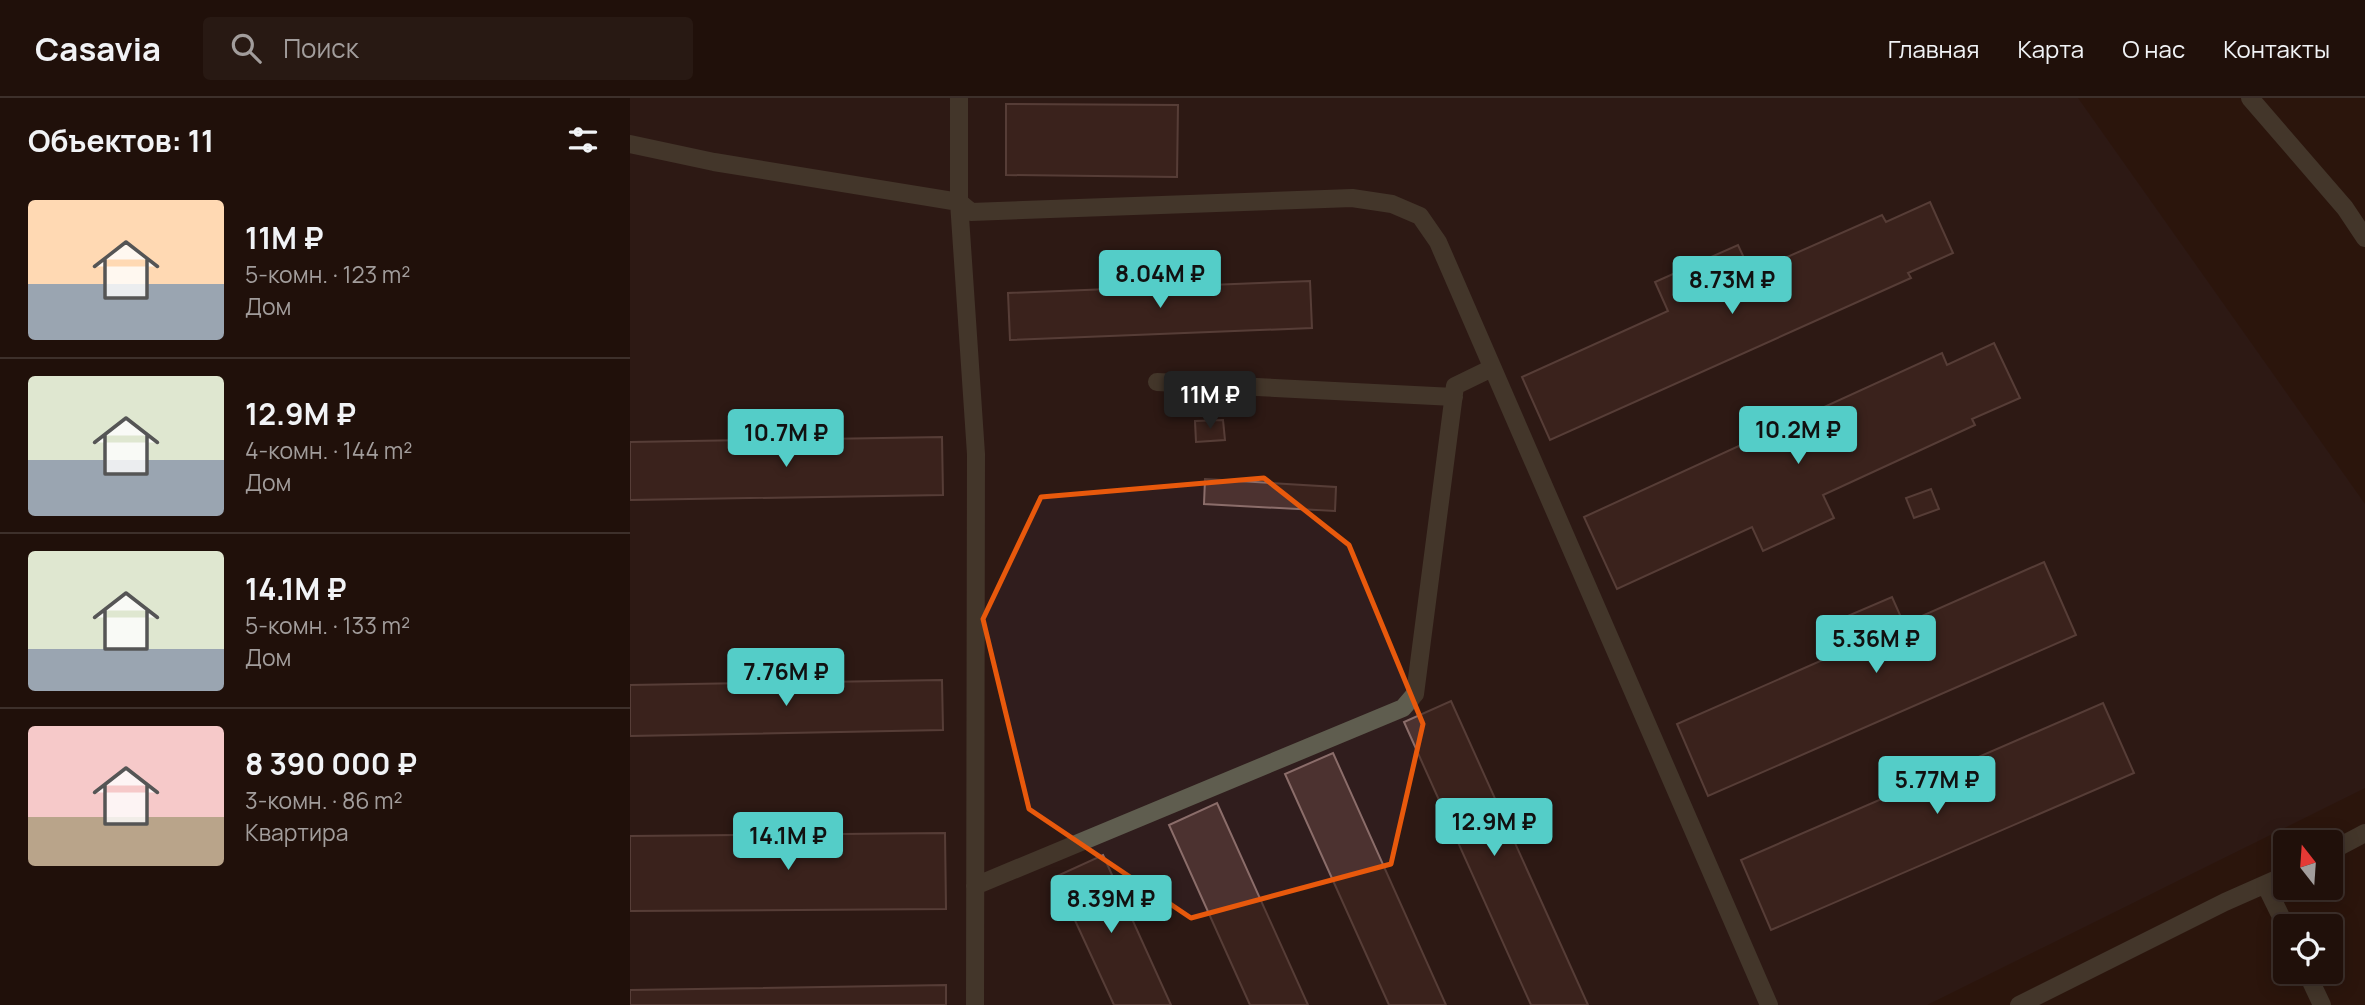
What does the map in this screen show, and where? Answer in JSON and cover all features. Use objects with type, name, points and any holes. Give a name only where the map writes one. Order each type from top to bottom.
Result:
[{"type":"lane","points":[[959,98],[960,202],[976,454],[975,1005]]},
{"type":"lane","points":[[2250,98],[2345,208],[2365,237]]},
{"type":"lane","points":[[630,144],[714,162],[960,202],[971,212],[1352,198],[1392,204],[1420,216],[1438,242],[1769,1005]]},
{"type":"lane","points":[[975,886],[1403,708],[1415,694],[1455,386],[1492,368]]},
{"type":"lane","points":[[1157,382],[1454,397]]},
{"type":"lane","points":[[2343,845],[2365,833]]},
{"type":"lane","points":[[2019,1005],[2225,902],[2273,882]]},
{"type":"lane","points":[[2266,886],[2280,914]]},
{"type":"lane","points":[[2312,984],[2322,1005]]},
{"type":"highlighted area","points":[[1264,478],[1349,545],[1423,724],[1391,864],[1191,918],[1029,809],[983,619],[1041,497]]},
{"type":"shaded area","points":[[630,98],[2078,98],[2365,504],[2365,788],[2280,830],[2273,830],[2273,834],[1927,1005],[630,1005]]},
{"type":"building","points":[[1006,104],[1178,105],[1177,177],[1006,175]]},
{"type":"building","points":[[1930,202],[1953,253],[1908,273],[1911,278],[1550,440],[1522,377],[1668,311],[1655,282],[1738,245],[1751,273],[1882,215],[1886,222]]},
{"type":"building","points":[[1310,281],[1312,328],[1010,340],[1008,293]]},
{"type":"building","points":[[1994,343],[2020,398],[1972,419],[1975,425],[1823,495],[1834,518],[1763,551],[1752,527],[1617,589],[1584,517],[1942,353],[1947,365]]},
{"type":"building","points":[[1223,420],[1225,440],[1196,442],[1195,421]]},
{"type":"building","points":[[942,437],[943,495],[630,500],[630,442]]},
{"type":"building","points":[[1205,479],[1336,487],[1335,511],[1204,504]]},
{"type":"building","points":[[1931,489],[1939,509],[1914,518],[1906,498]]},
{"type":"building","points":[[2044,562],[2076,635],[1708,796],[1677,724],[1834,655],[1822,627],[1892,597],[1904,624]]},
{"type":"building","points":[[942,680],[943,730],[630,736],[630,685]]},
{"type":"building","points":[[1451,701],[1588,1005],[1531,1005],[1404,722]]},
{"type":"building","points":[[2103,703],[2134,773],[1771,930],[1741,860]]},
{"type":"building","points":[[1333,753],[1446,1005],[1389,1005],[1285,774]]},
{"type":"building","points":[[1217,803],[1308,1005],[1250,1005],[1169,825]]},
{"type":"building","points":[[945,833],[946,909],[630,911],[630,836]]},
{"type":"building","points":[[1103,855],[1171,1005],[1114,1005],[1055,877]]},
{"type":"building","points":[[946,985],[946,1005],[630,1005],[630,990]]}]
